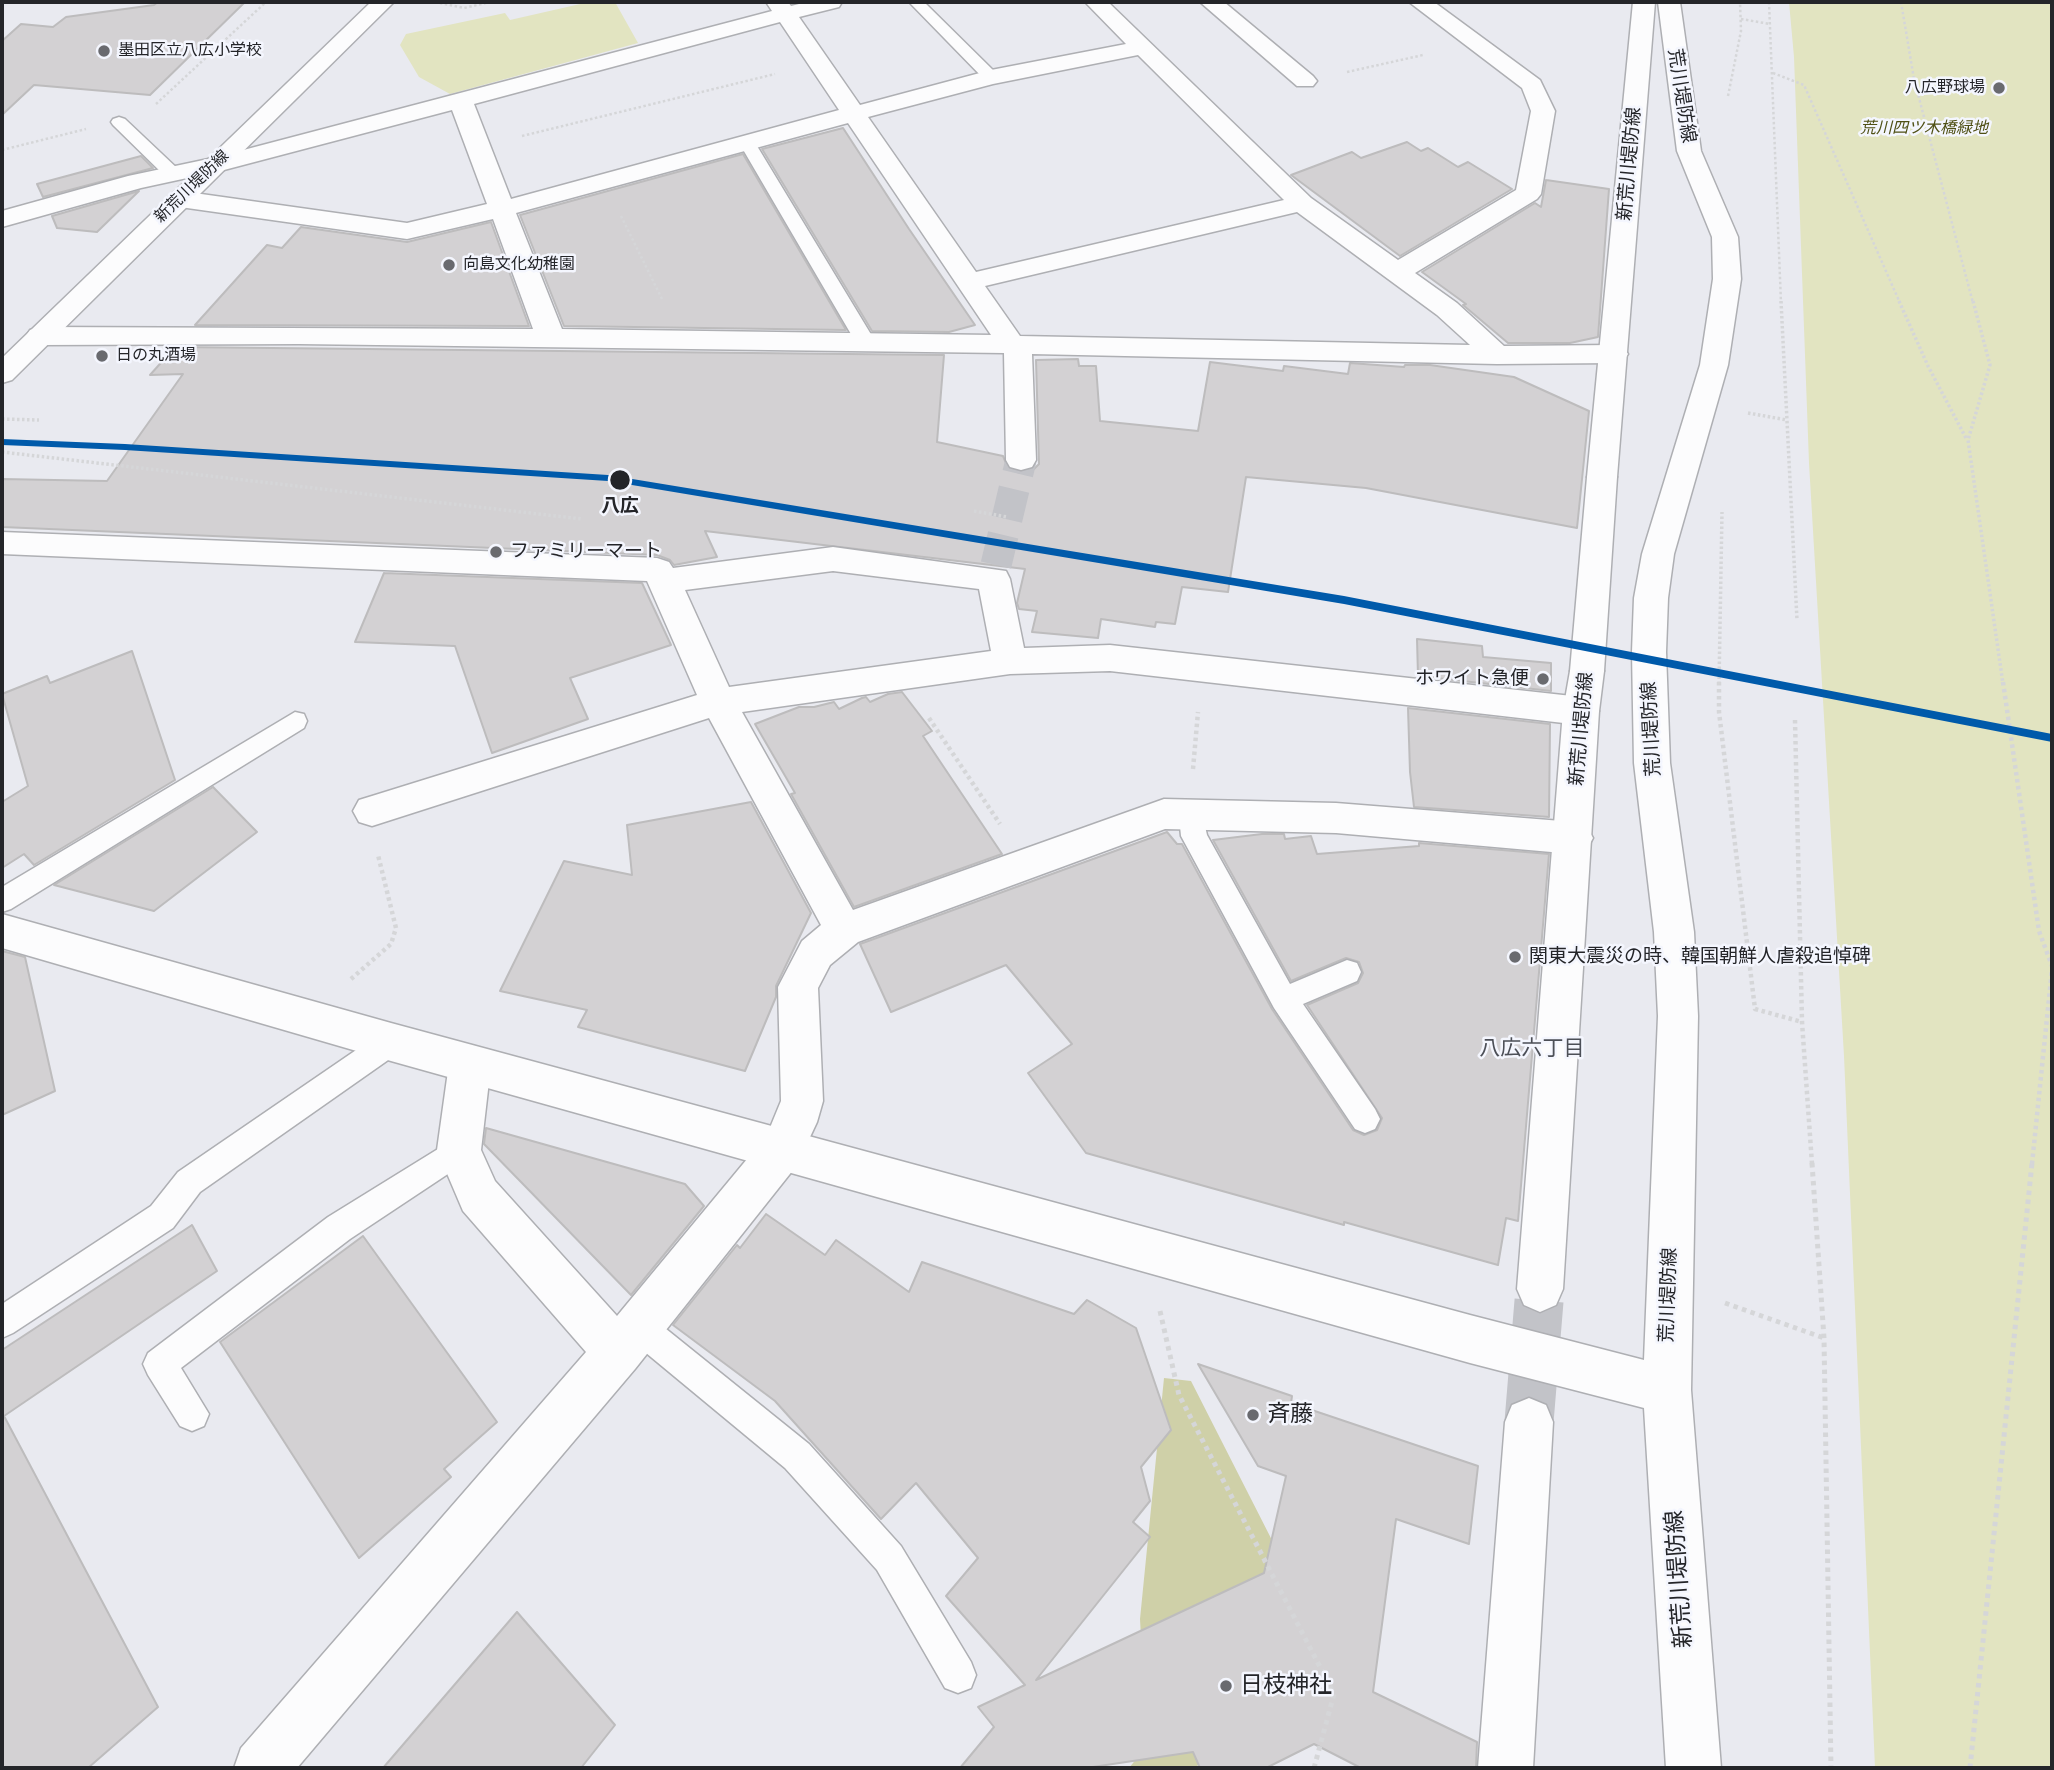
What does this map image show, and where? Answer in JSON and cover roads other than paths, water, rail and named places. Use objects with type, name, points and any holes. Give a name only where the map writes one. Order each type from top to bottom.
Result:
[{"type":"street","name":"新荒川堤防線","points":[[2,374],[383,2]]},
{"type":"street","points":[[2,219],[460,99],[781,8],[831,2]]},
{"type":"street","points":[[1096,2],[1302,203],[1447,309],[1497,355]]},
{"type":"street","points":[[1211,2],[1305,81]]},
{"type":"street","points":[[1398,272],[1528,194],[1542,111],[1532,85],[1420,2]]},
{"type":"street","name":"新荒川堤防線","points":[[1540,1289],[1581,711],[1587,671],[1644,2]]},
{"type":"street","name":"荒川堤防線","points":[[1667,1390],[1678,1016],[1674,932],[1652,762],[1649,706],[1651,598],[1658,554],[1672,503],[1692,447],[1714,365],[1727,279],[1725,237],[1689,151],[1669,2]]},
{"type":"street","points":[[781,8],[1015,346],[1021,460]]},
{"type":"street","points":[[180,199],[407,231],[501,209],[990,77],[1141,48]]},
{"type":"street","points":[[460,99],[551,338]]},
{"type":"street","points":[[970,281],[1302,203]]},
{"type":"street","points":[[40,335],[865,341],[1497,355],[1614,354]]},
{"type":"street","points":[[2,543],[657,570],[718,702],[844,930]]},
{"type":"street","points":[[664,581],[833,559],[995,572],[1010,661]]},
{"type":"street","points":[[372,811],[718,702],[1010,661],[1110,658],[1581,711]]},
{"type":"street","points":[[261,1768],[269,1762],[629,1340],[782,1150],[796,1122],[802,1101],[799,987],[816,953],[844,930],[1164,814],[1336,818],[1574,838]]},
{"type":"street","points":[[2,931],[470,1064],[1667,1390]]},
{"type":"street","points":[[470,1064],[459,1150],[479,1196],[629,1340]]},
{"type":"street","name":"新荒川堤防線","points":[[1667,1390],[1694,1768]]},
{"type":"street","points":[[1505,1768],[1528,1422]]},
{"type":"lane","points":[[916,2],[990,77]]},
{"type":"lane","points":[[119,122],[173,174]]},
{"type":"lane","points":[[746,141],[865,341]]},
{"type":"lane","points":[[2,901],[295,721]]},
{"type":"lane","points":[[1190,816],[1194,836],[1284,999],[1365,1119]]},
{"type":"lane","points":[[1284,999],[1347,972]]},
{"type":"lane","points":[[2,1322],[162,1217],[189,1182],[391,1042]]},
{"type":"lane","points":[[192,1414],[159,1364],[339,1228],[459,1150]]},
{"type":"lane","points":[[629,1340],[797,1456],[889,1558],[958,1675]]},
{"type":"tunnel","points":[[996,565],[1021,460]]},
{"type":"tunnel","points":[[1529,1422],[1540,1289]]},
{"type":"place","name":"墨田区立八広小学校","points":[[104,51]]},
{"type":"place","name":"八広野球場","points":[[1999,88]]},
{"type":"place","name":"向島文化幼稚園","points":[[449,265]]},
{"type":"place","name":"日の丸酒場","points":[[102,356]]},
{"type":"place","name":"八広","points":[[620,480]]},
{"type":"place","name":"ファミリーマート","points":[[496,552]]},
{"type":"place","name":"ホワイト急便","points":[[1543,679]]},
{"type":"place","name":"関東大震災の時、韓国朝鮮人虐殺追悼碑","points":[[1515,957]]},
{"type":"place","name":"斉藤","points":[[1253,1415]]},
{"type":"place","name":"日枝神社","points":[[1226,1686]]},
{"type":"district","name":"八広六丁目","points":[[1532,1049]]},
{"type":"park label","name":"荒川四ツ木橋緑地","points":[[1924,129]]}]
